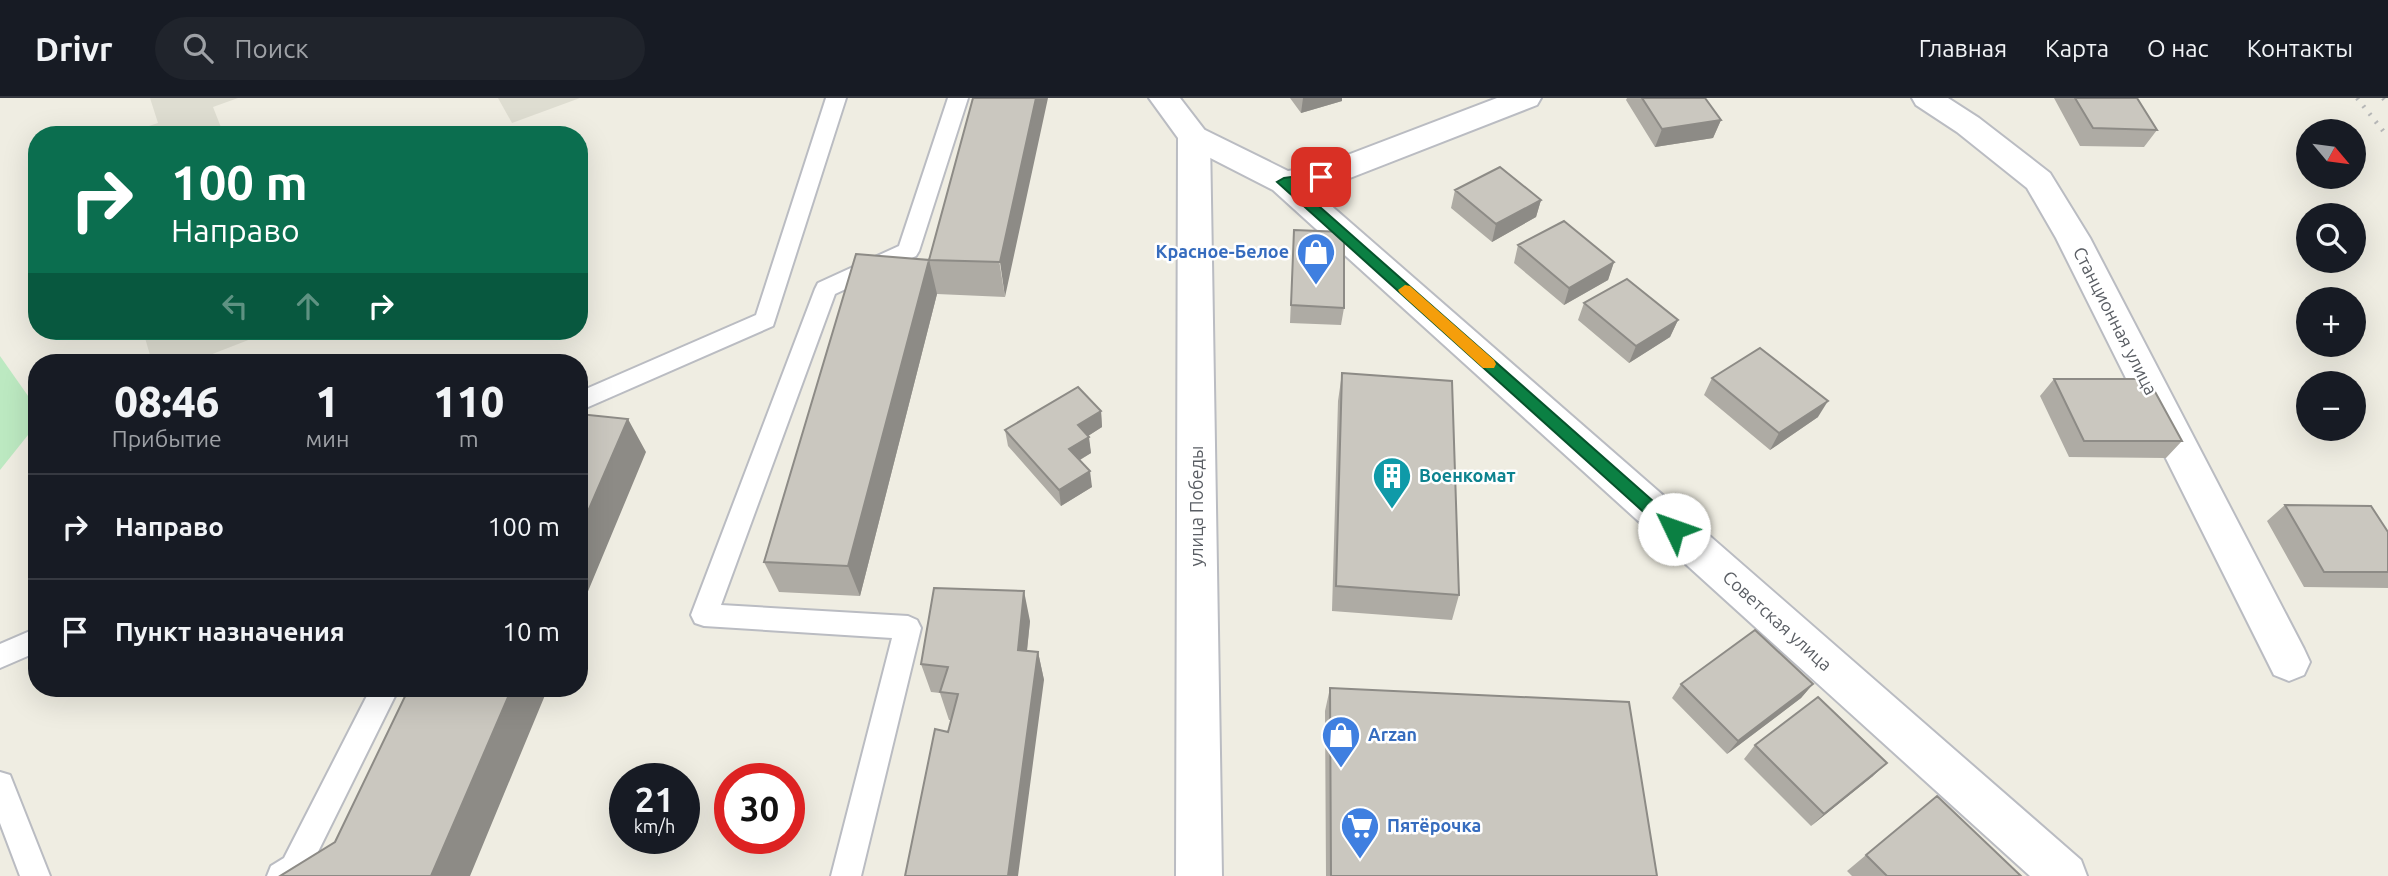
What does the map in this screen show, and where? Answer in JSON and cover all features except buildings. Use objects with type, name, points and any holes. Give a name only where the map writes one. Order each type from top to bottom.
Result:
[{"type":"street","points":[[1164,98],[1194,137]]},
{"type":"street","points":[[1284,182],[1321,177],[1526,98]]},
{"type":"street","name":"Станционная улица","points":[[1927,98],[1968,125],[2039,181],[2079,249],[2289,662]]},
{"type":"street","name":"Советская улица","points":[[1194,137],[1284,182],[2063,876]]},
{"type":"street","name":"улица Победы","points":[[1194,137],[1199,876]]},
{"type":"lane","points":[[588,398],[765,320],[836,98]]},
{"type":"lane","points":[[846,876],[908,628],[704,615],[826,289],[908,251],[958,98]]},
{"type":"lane","points":[[0,656],[28,644]]},
{"type":"lane","points":[[282,876],[294,868],[380,697]]},
{"type":"lane","points":[[0,785],[35,876]]},
{"type":"shaded area","points":[[150,98],[238,98],[213,107],[220,126],[149,126],[158,123]]},
{"type":"shaded area","points":[[498,98],[580,98],[512,123]]},
{"type":"shaded area","points":[[146,340],[248,340],[212,354],[150,354]]},
{"type":"green space","points":[[0,356],[28,396],[28,435],[0,470]]},
{"type":"railway","points":[[2357,98],[2388,137]]},
{"type":"railway","points":[[2383,98],[2388,104]]},
{"type":"slow traffic","points":[[1405,290],[1488,364]]},
{"type":"place","name":"Красное-Белое","points":[[1316,286]]},
{"type":"place","name":"Военкомат","points":[[1392,510]]},
{"type":"place","name":"Arzan","points":[[1341,769]]},
{"type":"place","name":"Пятёрочка","points":[[1360,860]]},
{"type":"route","points":[[1321,177],[1284,182],[1674,529]]}]
